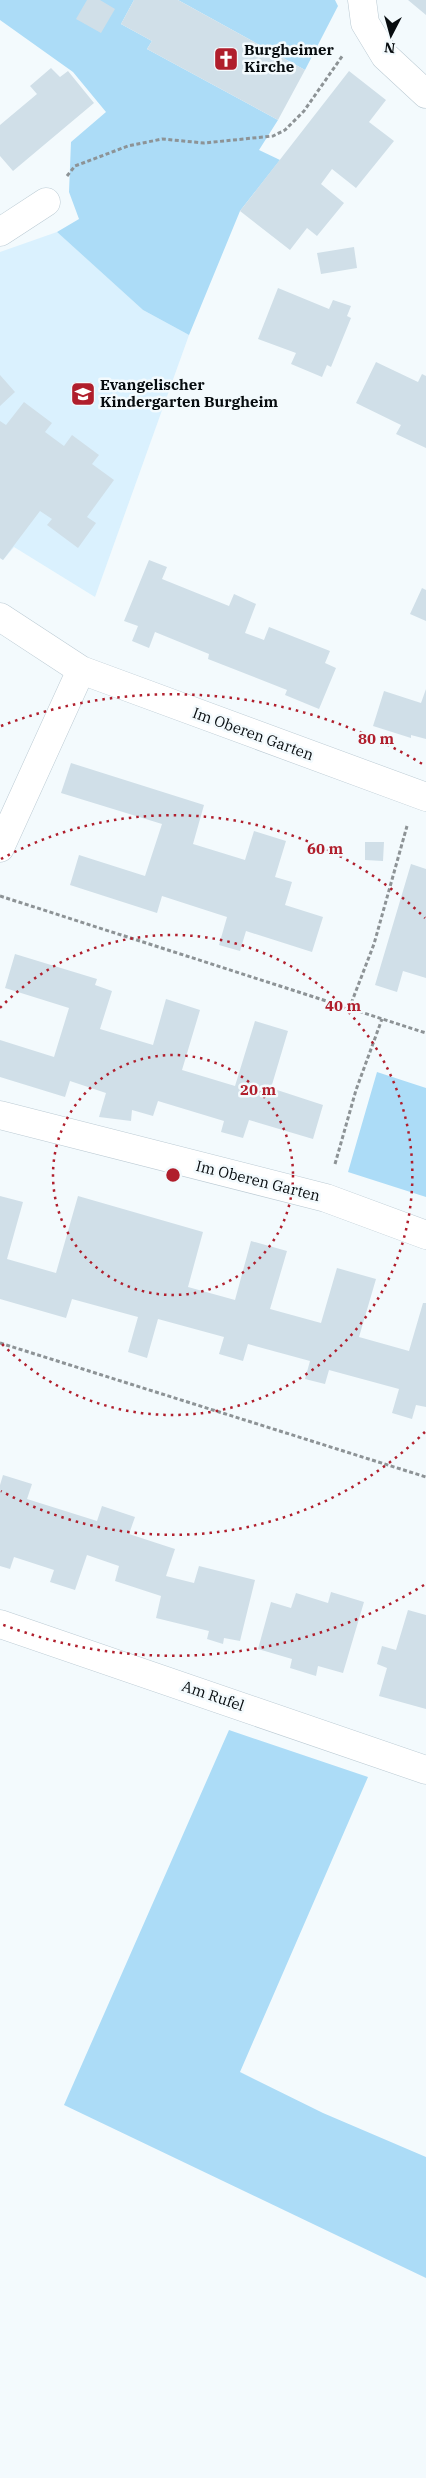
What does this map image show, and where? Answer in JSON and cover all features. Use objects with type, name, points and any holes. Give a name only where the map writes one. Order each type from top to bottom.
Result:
[{"type":"street","points":[[363,12],[385,56],[426,94]]},
{"type":"street","points":[[0,232],[46,202]]},
{"type":"street","name":"Im Oberen Garten","points":[[0,617],[81,670],[426,797]]},
{"type":"street","points":[[0,848],[81,670]]},
{"type":"street","name":"Im Oberen Garten","points":[[0,1115],[326,1198],[426,1235]]},
{"type":"street","name":"Am Rufel","points":[[0,1624],[426,1770]]},
{"type":"path","points":[[46,202],[75,166],[128,146],[162,138],[204,143],[273,136],[285,130],[304,111],[363,12]]},
{"type":"path","points":[[350,1009],[374,944],[398,866]]},
{"type":"path","points":[[0,896],[426,1033]]},
{"type":"path","points":[[326,1198],[356,1090],[382,1019]]},
{"type":"path","points":[[0,1343],[426,1477]]},
{"type":"shaded area","points":[[0,0],[134,0],[121,24],[152,41],[147,49],[278,120],[259,150],[280,160],[240,211],[189,335],[143,310],[57,232],[79,219],[69,192],[71,142],[106,112],[73,72],[0,20]]},
{"type":"shaded area","points":[[178,0],[335,0],[338,6],[305,70]]},
{"type":"shaded area","name":"Evangelischer Kindergarten Burgheim","points":[[57,232],[143,310],[189,335],[95,597],[14,547],[3,560],[0,558],[0,252]]},
{"type":"shaded area","points":[[377,1072],[426,1088],[426,1197],[348,1172]]},
{"type":"shaded area","points":[[229,1730],[368,1777],[240,2072],[323,2113],[426,2157],[426,2278],[64,2105]]},
{"type":"building","points":[[87,0],[100,0],[115,9],[101,33],[76,19]]},
{"type":"building","name":"Burgheimer Kirche","points":[[134,0],[178,0],[305,70],[278,120],[147,49],[152,41],[121,24]]},
{"type":"building","points":[[408,0],[426,0],[426,15]]},
{"type":"building","points":[[51,68],[60,77],[68,71],[94,103],[13,171],[0,156],[0,125],[37,94],[30,86]]},
{"type":"building","points":[[349,71],[386,100],[369,122],[394,141],[356,188],[332,169],[321,184],[344,203],[317,236],[307,228],[290,250],[240,211]]},
{"type":"building","points":[[354,247],[357,268],[321,274],[317,253]]},
{"type":"building","points":[[278,288],[329,309],[333,300],[351,306],[347,316],[351,318],[331,367],[327,365],[322,377],[291,364],[296,353],[258,339]]},
{"type":"building","points":[[376,362],[418,382],[422,374],[426,376],[426,448],[396,434],[401,425],[356,403]]},
{"type":"building","points":[[0,375],[15,392],[0,406]]},
{"type":"building","points":[[24,402],[52,423],[45,432],[64,446],[72,435],[99,455],[92,464],[114,480],[87,517],[96,523],[78,548],[47,525],[52,519],[40,511],[3,560],[0,558],[0,421],[6,425]]},
{"type":"building","points":[[149,560],[167,567],[162,579],[229,606],[234,594],[256,604],[245,633],[264,640],[269,627],[330,651],[325,663],[336,668],[319,709],[285,695],[287,690],[208,659],[209,654],[155,632],[149,648],[132,641],[138,626],[124,621]]},
{"type":"building","points":[[422,588],[426,590],[426,621],[410,614]]},
{"type":"building","points":[[426,689],[426,739],[411,735],[411,738],[373,726],[384,691],[421,703]]},
{"type":"building","points":[[71,763],[204,805],[193,844],[245,860],[254,831],[286,841],[275,877],[292,882],[285,905],[323,917],[312,952],[246,931],[240,951],[219,945],[227,917],[162,896],[157,913],[70,885],[79,855],[145,876],[162,824],[61,793]]},
{"type":"building","points":[[365,842],[384,842],[383,861],[365,860]]},
{"type":"building","points":[[411,864],[426,869],[426,978],[403,971],[397,992],[375,985]]},
{"type":"building","points":[[15,954],[97,979],[95,985],[112,991],[100,1029],[153,1045],[166,999],[200,1010],[182,1070],[235,1086],[255,1021],[288,1031],[271,1088],[323,1105],[313,1139],[249,1120],[243,1138],[221,1132],[224,1121],[158,1101],[153,1116],[132,1110],[131,1121],[99,1117],[106,1093],[70,1081],[65,1097],[0,1077],[0,1040],[54,1057],[69,1008],[5,988]]},
{"type":"building","points":[[0,1196],[23,1202],[7,1259],[56,1273],[78,1196],[203,1232],[188,1287],[235,1300],[251,1241],[287,1251],[270,1309],[321,1323],[337,1268],[376,1279],[359,1337],[409,1351],[423,1303],[426,1303],[426,1407],[416,1405],[412,1419],[392,1413],[399,1389],[329,1370],[325,1384],[305,1379],[310,1361],[248,1344],[243,1361],[219,1354],[224,1337],[158,1319],[147,1358],[128,1352],[138,1317],[72,1299],[66,1318],[0,1299]]},
{"type":"building","points":[[3,1475],[32,1484],[27,1499],[97,1521],[102,1506],[135,1517],[129,1534],[175,1549],[166,1576],[194,1583],[199,1566],[255,1580],[240,1641],[224,1638],[223,1644],[207,1639],[209,1631],[156,1618],[161,1596],[115,1581],[119,1566],[87,1555],[75,1590],[50,1582],[54,1570],[14,1557],[10,1569],[0,1566],[0,1485]]},
{"type":"building","points":[[331,1592],[364,1602],[343,1673],[318,1666],[316,1676],[290,1668],[292,1659],[258,1649],[271,1602],[291,1608],[296,1593],[328,1603]]},
{"type":"building","points":[[408,1610],[426,1615],[426,1709],[379,1696],[387,1668],[377,1664],[382,1646],[396,1650]]},
{"type":"place","name":"Burgheimer Kirche","points":[[226,59]]},
{"type":"place","name":"Evangelischer Kindergarten Burgheim","points":[[83,394]]}]
